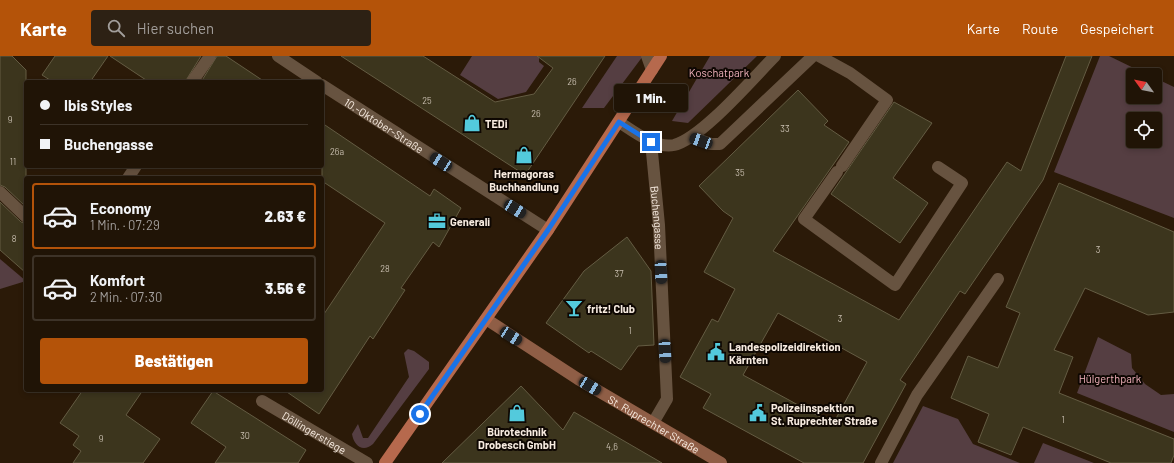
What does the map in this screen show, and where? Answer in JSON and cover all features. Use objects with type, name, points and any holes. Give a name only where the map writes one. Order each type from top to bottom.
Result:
[{"type":"main road","points":[[385,463],[548,230],[661,56]]},
{"type":"street","points":[[193,80],[210,56]]},
{"type":"street","points":[[647,56],[652,70]]},
{"type":"street","points":[[619,122],[651,142],[673,145],[691,137],[710,122],[775,56]]},
{"type":"street","points":[[691,137],[711,144],[720,144],[813,56]]},
{"type":"street","points":[[819,56],[850,73],[887,100],[804,219],[895,285],[962,183],[938,168]]},
{"type":"street","points":[[286,58],[314,80]]},
{"type":"street","name":"10.-Oktober-Straße","points":[[324,86],[548,230]]},
{"type":"street","name":"Buchengasse","points":[[651,142],[659,225],[667,399],[653,423]]},
{"type":"street","points":[[0,192],[24,215]]},
{"type":"street","points":[[881,463],[917,395],[998,279]]},
{"type":"street","name":"St. Ruprechter Straße","points":[[486,320],[578,379],[721,463]]},
{"type":"street","name":"Döllingerstiege","points":[[262,400],[368,463]]},
{"type":"green space","points":[[472,56],[539,56],[539,62],[544,66],[526,92],[498,99],[460,75]]},
{"type":"green space","points":[[617,56],[643,56],[604,108],[582,108]]},
{"type":"green space","name":"Koschatpark","points":[[710,56],[757,56],[688,123],[672,121]]},
{"type":"green space","points":[[1100,56],[1109,56],[1134,68],[1126,68],[1126,104],[1162,104],[1162,81],[1174,87],[1174,218],[1054,172]]},
{"type":"green space","points":[[0,259],[24,279],[24,282],[0,289]]},
{"type":"green space","name":"Hülgerthpark","points":[[1098,337],[1131,354],[1132,368],[1145,384],[1161,395],[1174,394],[1174,432],[1077,393]]},
{"type":"green space","points":[[408,349],[414,351],[429,362],[429,369],[373,444],[369,447],[362,448],[357,445],[352,434],[358,424],[363,438],[368,438],[409,377],[404,353]]},
{"type":"green space","points":[[923,406],[958,419],[973,444],[1020,463],[893,463]]},
{"type":"green space","points":[[1043,443],[1094,463],[1034,463]]},
{"type":"building","points":[[0,56],[12,56],[26,70],[26,80],[24,80],[24,168],[26,168],[26,176],[24,176],[24,205],[5,187],[0,185]]},
{"type":"building","points":[[55,56],[108,56],[91,80],[50,80],[42,75]]},
{"type":"building","points":[[110,56],[201,56],[186,80],[146,80]]},
{"type":"building","points":[[217,56],[226,56],[262,80],[202,80]]},
{"type":"building","points":[[341,56],[423,56],[495,102],[534,94],[553,68],[537,56],[605,56],[525,175]]},
{"type":"building","points":[[1066,56],[1092,56],[1043,180],[965,294],[960,291],[900,380],[906,384],[863,463],[804,463],[703,408],[711,394],[680,377],[712,319],[718,322],[735,289],[704,272],[733,218],[723,211],[699,186],[798,90],[828,121],[824,125],[849,142],[773,251],[899,320],[1007,162],[1021,171]],"holes":[[[778,313],[867,362],[833,424],[743,375]]]},
{"type":"building","points":[[894,102],[932,123],[893,178],[928,203],[900,243],[831,194]]},
{"type":"building","points":[[324,124],[430,196],[434,189],[461,208],[439,247],[433,242],[401,288],[405,290],[373,339],[370,336],[319,414],[287,392],[324,392],[324,314],[385,223],[324,182],[324,176],[322,176],[322,168],[324,168]]},
{"type":"building","points":[[1059,183],[1174,232],[1174,312],[1148,315],[1085,288],[1054,350],[1073,357],[1059,393],[1174,439],[1174,455],[1171,463],[1111,463],[1023,427],[1011,455],[978,442],[989,414],[951,398],[968,356],[998,368],[1020,313],[1006,307]]},
{"type":"building","points":[[0,202],[24,223],[24,271],[0,250]]},
{"type":"building","points":[[627,237],[651,271],[654,345],[638,346],[621,370],[591,351],[589,353],[546,323],[584,271]]},
{"type":"building","points":[[521,386],[563,430],[574,412],[662,463],[442,463]]},
{"type":"building","points":[[82,392],[142,392],[126,415],[160,439],[143,463],[73,463],[81,451],[73,445],[79,436],[60,423]]},
{"type":"building","points":[[212,392],[215,392],[306,450],[298,463],[215,463],[226,447],[191,423]]},
{"type":"place","name":"TEDi","points":[[472,123]]},
{"type":"place","name":"Hermagoras Buchhandlung","points":[[524,155]]},
{"type":"place","name":"Generali","points":[[437,221]]},
{"type":"place","name":"fritz! Club","points":[[574,308]]},
{"type":"place","name":"Landespolizeidirektion Kärnten","points":[[716,352]]},
{"type":"place","name":"Bürotechnik Drobesch GmbH","points":[[517,413]]},
{"type":"place","name":"Polizeiinspektion St. Ruprechter Straße","points":[[758,413]]},
{"type":"route","points":[[420,414],[548,230],[619,122],[651,142]]}]
